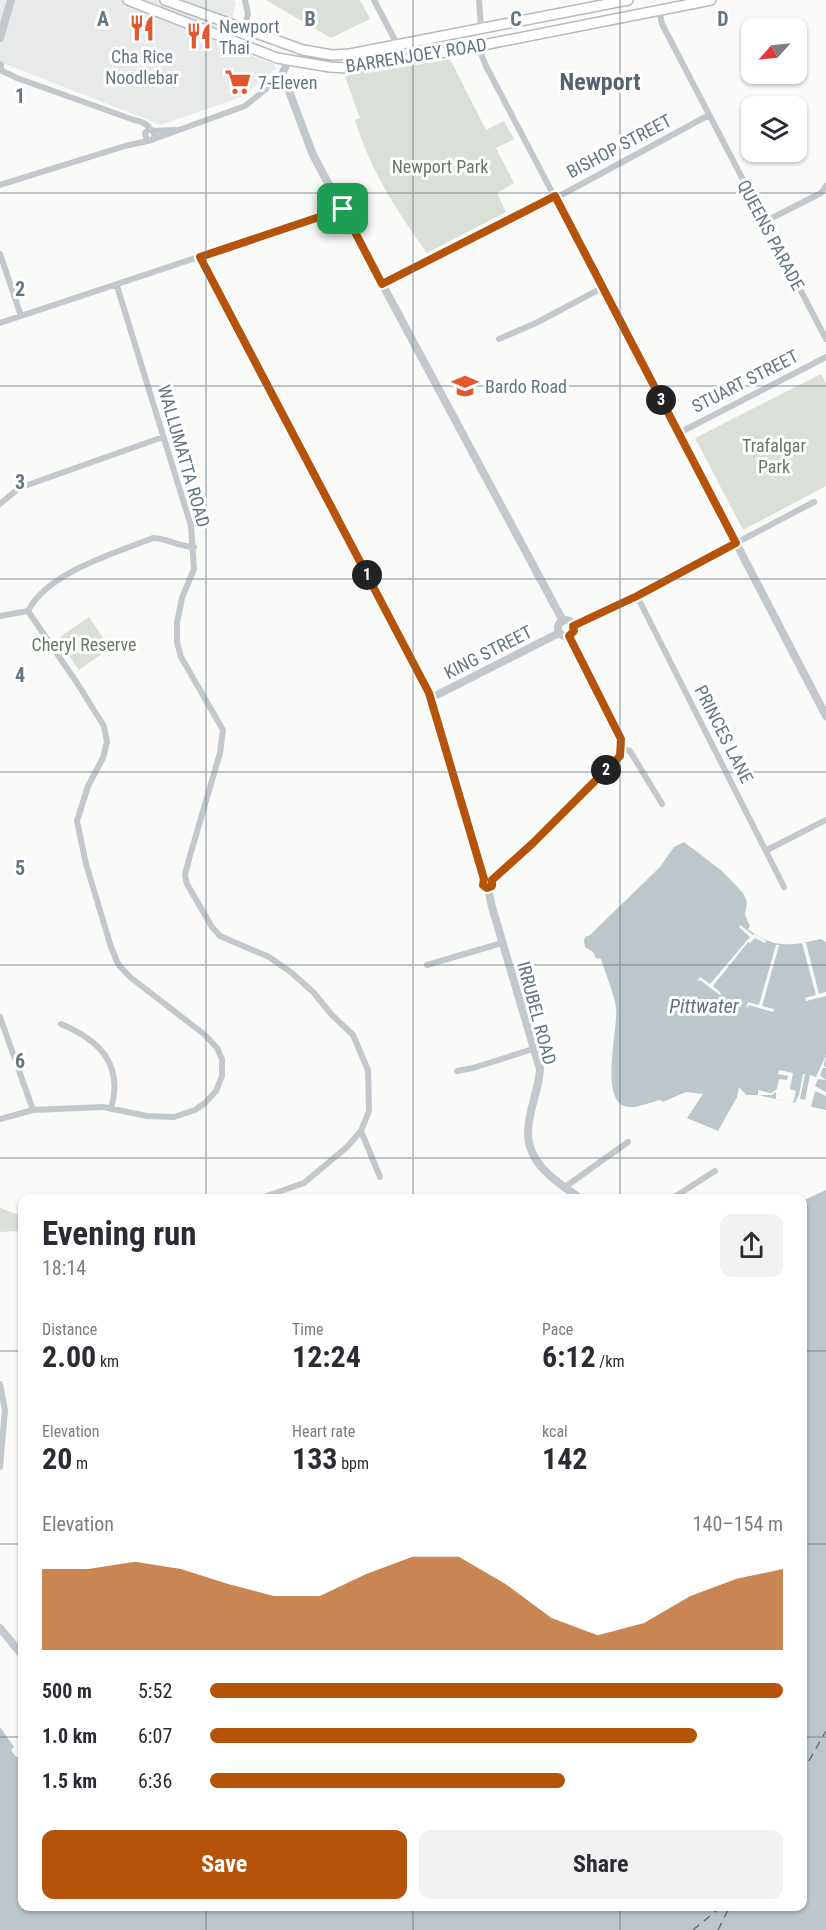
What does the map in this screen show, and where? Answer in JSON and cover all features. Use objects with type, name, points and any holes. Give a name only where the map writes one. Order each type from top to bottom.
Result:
[{"type":"main road","name":"BARRENJOEY ROAD","points":[[128,0],[250,49],[288,61],[347,68],[478,46],[658,5],[711,0]]},
{"type":"main road","name":"BARRENJOEY ROAD","points":[[165,0],[292,47],[317,53],[350,54],[628,0]]},
{"type":"main road","points":[[478,46],[481,27]]},
{"type":"main road","points":[[223,38],[235,35],[244,29]]},
{"type":"main road","points":[[244,29],[244,37],[250,49]]},
{"type":"main road","points":[[397,44],[400,59]]},
{"type":"main road","points":[[288,61],[292,47]]},
{"type":"street","points":[[0,38],[11,0]]},
{"type":"street","points":[[244,29],[248,14],[246,0]]},
{"type":"street","points":[[374,0],[397,44]]},
{"type":"street","points":[[479,0],[481,27]]},
{"type":"street","name":"QUEENS PARADE","points":[[658,5],[662,24],[826,339]]},
{"type":"street","points":[[478,46],[486,66],[826,716]]},
{"type":"street","points":[[0,185],[125,146],[149,135],[176,130],[245,106],[281,77],[288,61]]},
{"type":"street","points":[[0,65],[0,70],[146,124],[149,135]]},
{"type":"street","points":[[281,77],[289,91],[306,139],[563,621]]},
{"type":"street","name":"BISHOP STREET","points":[[382,284],[709,115]]},
{"type":"street","points":[[764,222],[821,193],[826,186]]},
{"type":"street","points":[[0,323],[343,209]]},
{"type":"street","points":[[0,254],[21,316]]},
{"type":"street","name":"IRRUBEL ROAD","points":[[200,257],[431,698],[488,883],[502,943],[540,1069],[539,1086],[528,1132],[530,1147],[536,1160],[573,1194]]},
{"type":"street","name":"WALLUMATTA ROAD","points":[[117,285],[191,526],[195,569],[182,598],[177,623],[177,642],[181,657],[223,730],[220,753],[185,875],[187,884],[212,927],[220,936],[269,957],[292,973],[314,993],[331,1014],[353,1035],[368,1070],[369,1111],[361,1131],[347,1147],[304,1183],[272,1194]]},
{"type":"street","points":[[499,339],[536,323],[602,288]]},
{"type":"street","name":"STUART STREET","points":[[679,433],[826,357]]},
{"type":"street","points":[[0,504],[19,488],[163,436]]},
{"type":"street","points":[[573,626],[637,596],[814,502]]},
{"type":"street","points":[[0,616],[28,611],[44,589],[62,576],[153,538],[160,538],[182,547],[194,547]]},
{"type":"street","name":"PRINCES LANE","points":[[637,596],[784,887]]},
{"type":"street","points":[[0,1119],[33,1110],[111,1108],[147,1116],[174,1117],[195,1110],[205,1103],[216,1091],[222,1076],[222,1059],[217,1048],[205,1035],[130,977],[118,964],[86,864],[77,821],[88,786],[103,758],[107,742],[104,726],[28,611]]},
{"type":"street","points":[[563,621],[568,621],[573,626],[574,631],[569,636]]},
{"type":"street","points":[[563,621],[559,625],[559,633],[569,636]]},
{"type":"street","name":"KING STREET","points":[[431,698],[559,633]]},
{"type":"street","points":[[488,883],[533,843],[620,756],[621,739],[569,636]]},
{"type":"street","points":[[622,749],[630,751],[662,804]]},
{"type":"street","points":[[767,850],[826,820]]},
{"type":"street","points":[[427,965],[502,943]]},
{"type":"street","points":[[0,1017],[3,1037],[33,1110]]},
{"type":"street","points":[[61,1024],[93,1042],[107,1056],[113,1070],[115,1095],[111,1108]]},
{"type":"street","points":[[458,1071],[533,1049]]},
{"type":"street","points":[[361,1131],[380,1178]]},
{"type":"street","points":[[565,1187],[628,1142]]},
{"type":"street","points":[[680,1194],[715,1170]]},
{"type":"street","points":[[0,1384],[5,1410],[0,1467]]},
{"type":"street","points":[[0,1628],[18,1650]]},
{"type":"shaded area","points":[[0,0],[234,0],[236,4],[225,45],[273,64],[276,68],[244,96],[161,125],[0,62]]},
{"type":"green space","points":[[266,0],[360,0],[370,19],[331,38]]},
{"type":"green space","name":"Newport Park","points":[[450,59],[486,130],[504,121],[514,139],[496,148],[514,183],[497,193],[506,212],[427,253],[395,206],[368,156],[355,120],[360,118],[345,77],[350,74]]},
{"type":"green space","name":"Trafalgar Park","points":[[821,374],[826,383],[826,486],[743,530],[695,438]]},
{"type":"green space","name":"Cheryl Reserve","points":[[89,617],[110,648],[79,670],[57,639]]},
{"type":"green space","points":[[0,1208],[18,1215],[18,1231],[0,1232]]},
{"type":"water","name":"Pittwater","points":[[684,842],[722,871],[743,893],[747,902],[745,915],[750,926],[748,929],[774,943],[791,944],[821,939],[826,942],[826,1110],[758,1095],[746,1095],[739,1087],[737,1097],[718,1131],[687,1118],[703,1094],[686,1092],[663,1102],[660,1100],[633,1107],[619,1103],[614,1093],[612,1080],[615,1003],[601,959],[596,958],[593,952],[585,947],[584,941],[585,937],[590,935],[660,867],[674,847]]},
{"type":"water","points":[[826,1190],[826,1930],[0,1930],[0,1727],[14,1747],[11,1750],[18,1756],[18,1911],[807,1911],[807,1199]]},
{"type":"pier","points":[[740,925],[766,941],[765,943],[755,938],[750,943],[748,942],[713,986],[721,993],[720,995],[700,980],[697,981],[700,977],[710,984],[750,937],[739,927]]},
{"type":"pier","points":[[802,943],[806,943],[819,994],[826,992],[826,996],[806,1001],[805,998],[816,995]]},
{"type":"pier","points":[[776,945],[779,945],[762,1006],[774,1009],[773,1012],[749,1005],[746,1009],[748,1002],[759,1005]]},
{"type":"pier","points":[[826,1055],[824,1065],[826,1068],[823,1068],[820,1075],[826,1080],[818,1079],[815,1086],[826,1092],[826,1096],[815,1091],[811,1107],[794,1104],[799,1095],[803,1074],[805,1074],[800,1099],[805,1100],[810,1075],[816,1077]]},
{"type":"pier","points":[[779,1070],[793,1073],[790,1089],[796,1091],[793,1103],[776,1099],[776,1092],[772,1095],[758,1095],[758,1090],[771,1093],[777,1089],[779,1079],[787,1080],[788,1076],[778,1074]]},
{"type":"ferry route","points":[[807,1764],[826,1731]]},
{"type":"ferry route","points":[[693,1930],[716,1911]]},
{"type":"ferry route","points":[[718,1930],[728,1911]]},
{"type":"place","name":"Cha Rice Noodlebar","points":[[142,28]]},
{"type":"place","name":"Newport Thai","points":[[199,36]]},
{"type":"place","name":"7-Eleven","points":[[238,82]]},
{"type":"place","name":"Bardo Road","points":[[465,386]]},
{"type":"district","name":"Newport","points":[[600,82]]},
{"type":"route","points":[[555,196],[736,543],[637,596],[573,626],[574,631],[569,636],[621,739],[620,756],[533,843],[492,880],[493,883],[489,888],[484,887],[482,882],[484,879],[429,693],[200,257],[343,209],[382,284],[555,196]]}]
